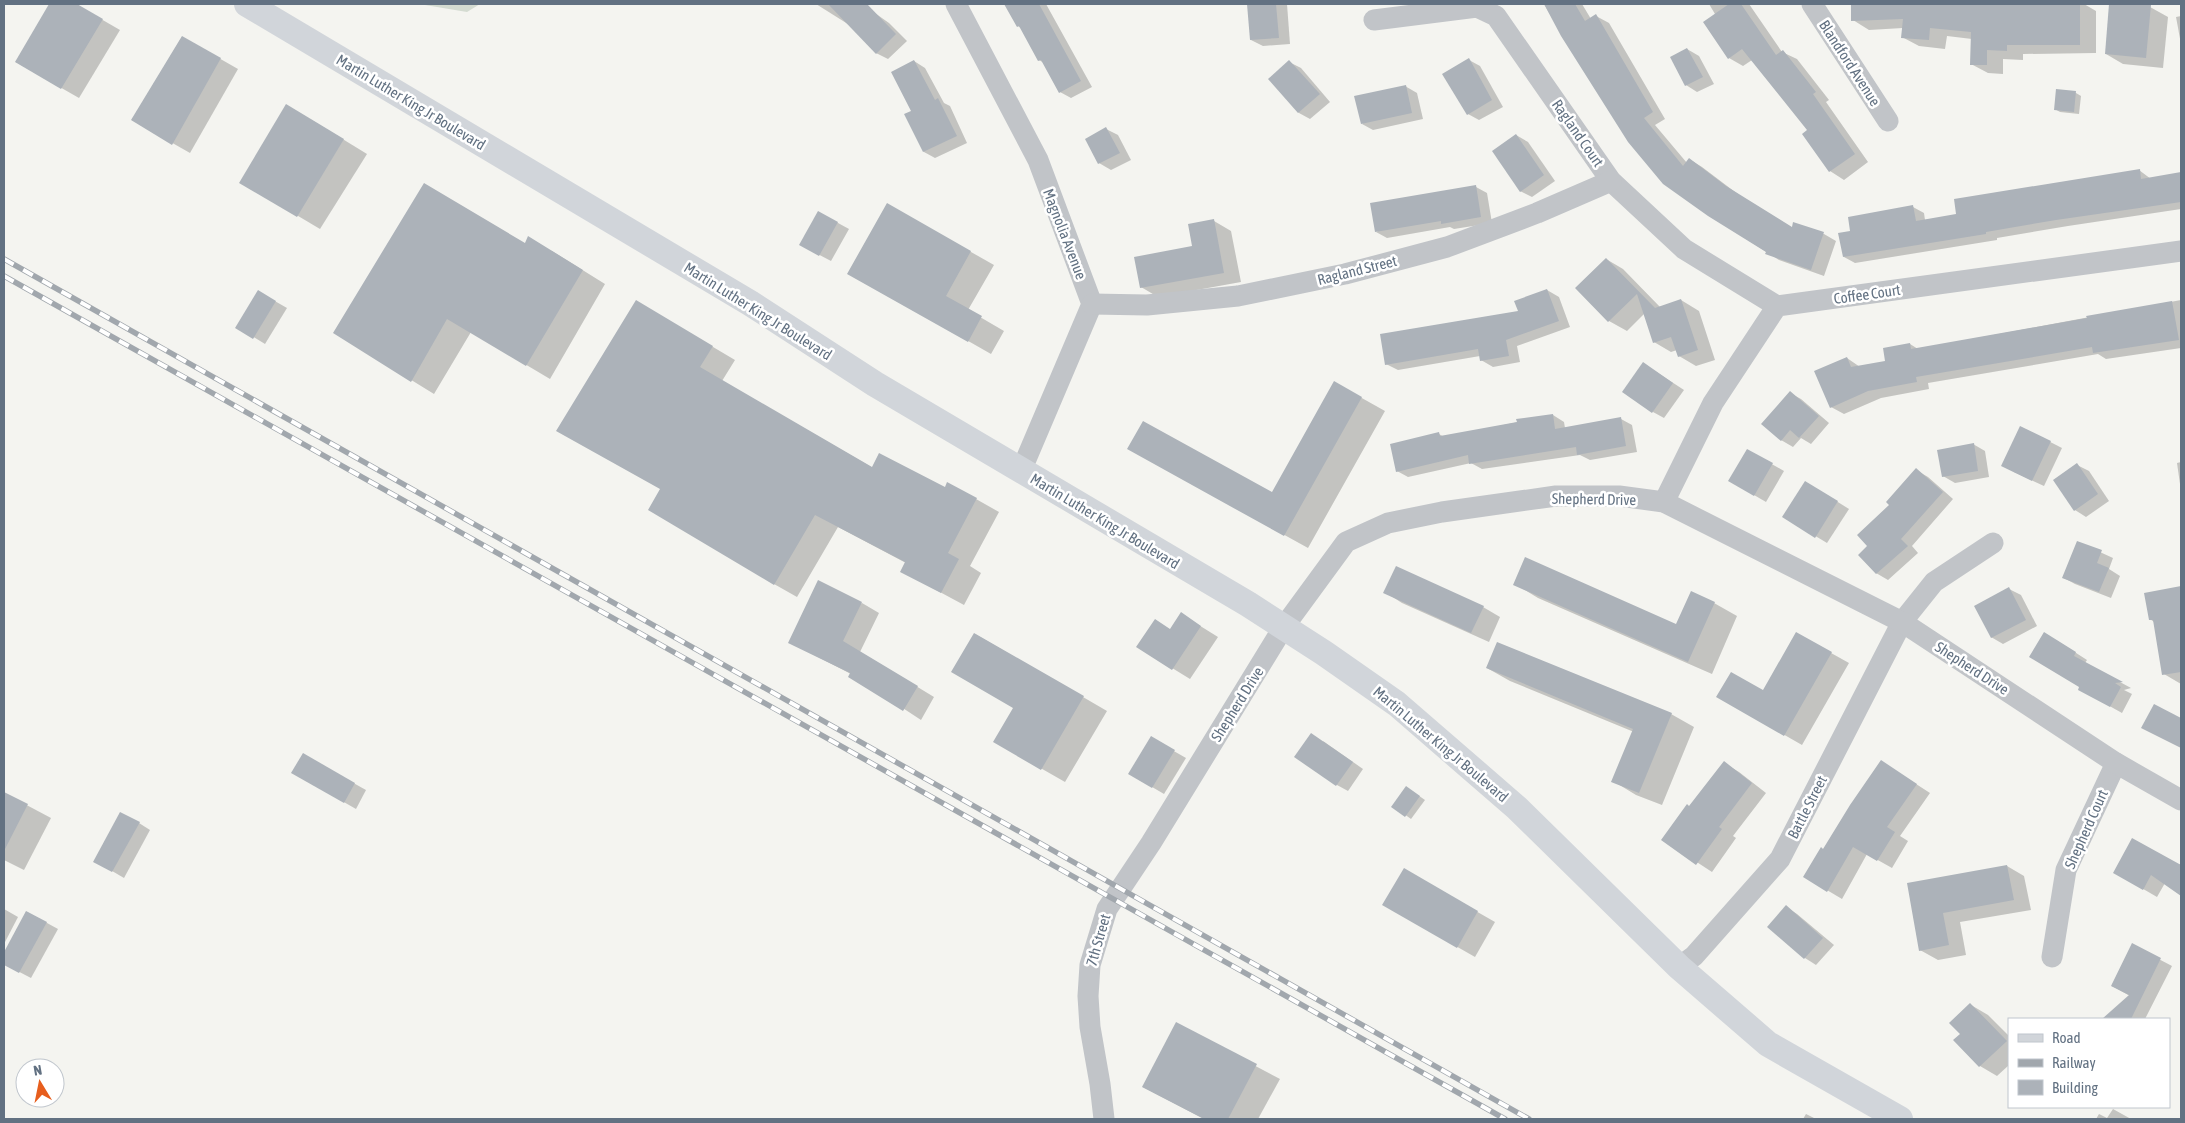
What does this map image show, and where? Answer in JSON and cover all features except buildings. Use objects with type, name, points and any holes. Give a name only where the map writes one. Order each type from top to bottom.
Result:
[{"type":"main road","name":"Martin Luther King Jr Boulevard","points":[[248,4],[750,303],[875,384],[1248,604],[1324,653],[1397,704],[1517,808],[1679,967],[1768,1044],[1900,1119]]},
{"type":"street","name":"Magnolia Avenue","points":[[956,4],[1038,160],[1092,304]]},
{"type":"street","name":"Blandford Avenue","points":[[1812,4],[1888,121]]},
{"type":"street","name":"Ragland Court","points":[[1374,20],[1477,7],[1496,16],[1611,182],[1684,249],[1777,306]]},
{"type":"street","name":"Ragland Street","points":[[1092,304],[1147,305],[1238,296],[1345,274],[1447,247],[1537,213],[1611,182]]},
{"type":"street","name":"Coffee Court","points":[[1777,306],[2181,252]]},
{"type":"street","points":[[1021,471],[1092,304]]},
{"type":"street","points":[[1664,502],[1713,403],[1777,306]]},
{"type":"street","name":"Shepherd Drive","points":[[1121,888],[1226,723],[1283,628],[1346,542],[1388,523],[1442,512],[1556,496],[1619,496],[1664,502],[1902,622],[2116,763],[2181,800]]},
{"type":"street","name":"Battle Street","points":[[1679,967],[1694,956],[1780,859],[1902,622],[1934,582],[1993,542]]},
{"type":"street","name":"Shepherd Court","points":[[2052,957],[2066,870],[2116,763]]},
{"type":"street","name":"7th Street","points":[[1104,1119],[1090,1027],[1088,996],[1090,965],[1107,909],[1121,888]]},
{"type":"shaded area","points":[[419,4],[480,4],[467,12]]},
{"type":"railway","points":[[4,259],[1529,1119]]},
{"type":"railway","points":[[4,276],[1505,1119]]}]
